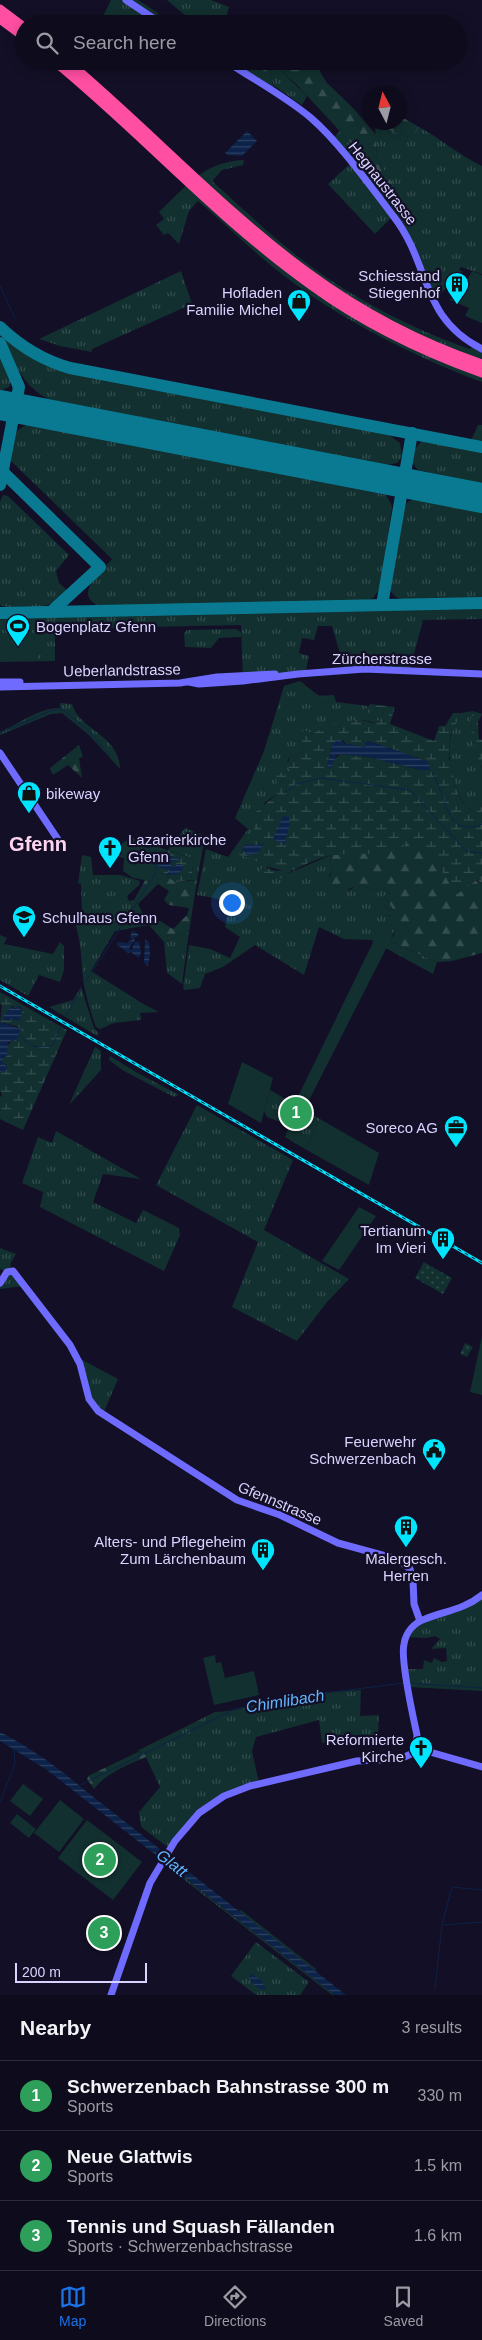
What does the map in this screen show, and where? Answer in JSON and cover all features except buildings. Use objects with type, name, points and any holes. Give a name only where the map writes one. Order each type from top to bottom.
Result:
[{"type":"highway","points":[[0,9],[15,20]]},
{"type":"highway","points":[[0,19],[15,30]]},
{"type":"highway","points":[[65,70],[116,113],[258,243],[306,282],[347,310],[384,330],[443,358],[482,372]]},
{"type":"highway","points":[[77,70],[132,117],[258,233],[310,274],[387,323],[444,350],[482,364]]},
{"type":"street","points":[[126,0],[148,15]]},
{"type":"street","name":"Hegnaustrasse","points":[[240,70],[295,106],[320,127],[403,230],[417,258],[429,294],[442,317],[456,332],[482,349]]},
{"type":"street","name":"Zürcherstrasse","points":[[283,676],[365,669],[482,674]]},
{"type":"street","name":"Ueberlandstrasse","points":[[0,687],[189,682],[199,684],[283,676]]},
{"type":"street","name":"Ueberlandstrasse","points":[[0,682],[55,685]]},
{"type":"street","points":[[0,753],[59,841]]},
{"type":"street","name":"Gfennstrasse","points":[[0,1283],[10,1270],[15,1273],[70,1345],[80,1364],[90,1403],[103,1414],[237,1500],[280,1515],[338,1543],[393,1558],[404,1564],[410,1569],[413,1580],[414,1604],[420,1622]]},
{"type":"street","points":[[111,1995],[150,1883],[168,1850],[199,1813],[237,1790],[357,1761],[400,1759],[411,1754],[416,1748],[417,1735],[403,1647],[411,1628],[420,1622],[458,1608],[482,1595]]},
{"type":"street","points":[[416,1748],[482,1767]]},
{"type":"green space","points":[[111,0],[126,0],[148,15],[104,15]]},
{"type":"green space","points":[[129,0],[138,0],[158,13],[158,15],[151,15]]},
{"type":"green space","points":[[167,0],[211,0],[229,7],[227,15],[184,15]]},
{"type":"green space","points":[[245,70],[266,70],[270,72],[274,89]]},
{"type":"green space","points":[[267,70],[280,70],[307,96],[302,105],[274,86],[270,72]]},
{"type":"green space","points":[[280,70],[319,70],[327,83],[362,119],[362,130],[372,130],[376,135],[377,159],[403,199],[385,195],[365,158],[296,84]]},
{"type":"green space","points":[[407,120],[419,127],[412,138],[389,130],[407,130]]},
{"type":"green space","points":[[419,127],[482,166],[482,274],[461,267],[459,270],[463,272],[436,298],[407,236],[393,216],[375,234],[328,184],[352,162],[333,138],[340,131],[402,198],[377,159],[375,130],[389,130],[412,138]]},
{"type":"green space","points":[[244,160],[243,165],[222,170],[212,181],[293,252],[324,276],[363,301],[448,341],[470,349],[474,345],[482,349],[482,382],[433,362],[383,338],[312,296],[255,252],[198,201],[189,211],[179,244],[168,233],[164,235],[156,225],[164,219],[159,212],[188,184],[207,170],[218,165]]},
{"type":"green space","points":[[439,248],[449,258],[435,273],[424,263]]},
{"type":"green space","points":[[181,271],[192,304],[92,349],[92,352],[60,346],[39,339]]},
{"type":"green space","points":[[472,271],[482,275],[482,323],[465,316],[469,308],[450,300],[457,284],[464,287]]},
{"type":"green space","points":[[6,337],[36,359],[64,370],[384,431],[400,443],[402,457],[397,463],[385,465],[55,402],[36,391],[29,384],[12,359],[3,339]]},
{"type":"green space","points":[[0,350],[9,368],[11,382],[9,387],[0,391]]},
{"type":"green space","points":[[29,424],[386,495],[392,506],[381,587],[373,598],[364,601],[105,608],[94,603],[89,598],[90,585],[112,559],[11,461],[10,448],[12,438],[19,430]]},
{"type":"green space","points":[[478,425],[482,425],[482,443],[471,441]]},
{"type":"green space","points":[[424,439],[482,450],[482,484],[418,470],[412,458],[417,446]]},
{"type":"green space","points":[[3,495],[8,496],[69,555],[56,571],[59,583],[69,592],[46,606],[18,609],[0,605],[0,502]]},
{"type":"green space","points":[[417,499],[482,511],[482,599],[410,601],[398,598],[392,593],[390,577],[402,508],[409,501]]},
{"type":"green space","points":[[482,606],[482,619],[421,620],[423,621],[410,668],[344,668],[332,626],[318,626],[314,640],[302,638],[299,653],[309,656],[306,670],[298,674],[243,681],[241,625],[55,629],[55,661],[0,662],[0,617]]},
{"type":"green space","points":[[236,629],[241,632],[241,637],[219,638],[211,648],[185,647],[184,633],[187,630]]},
{"type":"green space","name":"Bogenplatz Gfenn","points":[[0,633],[37,633],[37,660],[0,660]]},
{"type":"green space","points":[[300,681],[319,696],[334,695],[336,702],[368,706],[366,710],[377,708],[385,710],[377,723],[363,720],[330,726],[312,734],[304,730],[304,746],[296,757],[290,755],[287,762],[309,758],[278,783],[277,794],[264,803],[285,871],[268,867],[261,870],[275,879],[331,855],[332,871],[329,876],[336,888],[350,890],[355,886],[388,890],[389,894],[384,896],[393,909],[389,911],[384,905],[375,908],[384,916],[396,915],[399,919],[390,941],[437,962],[433,974],[371,940],[344,939],[319,927],[304,975],[255,945],[223,967],[205,974],[200,988],[185,990],[183,988],[189,945],[210,949],[230,958],[240,937],[225,927],[230,901],[197,895],[206,849],[228,857],[248,829],[235,818],[264,751],[284,686]]},
{"type":"green space","points":[[60,703],[72,704],[76,713],[83,721],[106,740],[118,757],[120,769],[89,735],[62,713],[51,714],[0,735],[0,732],[37,713],[60,708]]},
{"type":"green space","points":[[370,704],[395,707],[390,724],[434,741],[439,726],[445,726],[453,713],[461,713],[450,736],[449,759],[454,765],[453,777],[457,792],[465,805],[475,812],[482,807],[482,884],[477,880],[456,895],[432,857],[410,842],[402,847],[383,852],[328,856],[289,872],[285,878],[275,879],[260,870],[263,867],[276,871],[283,870],[236,854],[254,830],[256,812],[277,794],[276,775],[280,772],[283,774],[291,770],[287,767],[290,755],[296,757],[304,746],[299,734],[304,730],[312,734],[329,726],[349,721],[361,720],[377,723],[385,710],[377,708],[368,713],[366,710]],"holes":[[[343,740],[346,744],[366,747],[367,741],[426,761],[421,770],[369,757],[340,754],[327,767],[332,744]]]},
{"type":"green space","points":[[473,711],[472,733],[482,768],[482,807],[475,812],[468,808],[457,790],[453,778],[450,754],[451,735],[458,718],[461,713]]},
{"type":"green space","points":[[473,711],[482,714],[478,722],[479,739],[482,740],[482,767],[473,739],[471,724]]},
{"type":"green space","points":[[79,745],[83,757],[79,758],[82,778],[68,765],[53,775],[50,768]]},
{"type":"green space","points":[[185,828],[203,835],[204,842],[197,880],[191,880],[194,859],[168,850]]},
{"type":"green space","points":[[132,837],[154,855],[156,866],[150,881],[133,878],[123,871],[124,858],[118,857],[120,845]]},
{"type":"green space","points":[[410,842],[423,846],[432,857],[482,884],[482,953],[452,961],[437,962],[390,941],[395,933],[393,926],[399,919],[396,915],[384,916],[376,913],[375,907],[384,905],[389,911],[393,909],[384,896],[389,894],[388,890],[355,886],[343,892],[336,888],[330,889],[327,884],[332,871],[331,855],[381,852]]},
{"type":"green space","points":[[152,845],[194,859],[191,880],[176,882],[152,868],[147,849]]},
{"type":"green space","points":[[82,855],[91,857],[93,875],[120,875],[140,881],[139,885],[127,896],[129,901],[134,900],[138,904],[149,925],[115,931],[91,971],[159,1012],[140,1013],[141,1020],[114,1023],[100,1029],[96,1027],[85,990],[79,937],[71,913],[82,912],[81,884],[78,883]]},
{"type":"green space","points":[[152,868],[176,882],[197,880],[189,932],[164,942],[149,925],[160,921],[173,929],[187,915],[189,908],[169,905],[164,900],[169,891],[158,884],[138,904],[134,900]]},
{"type":"green space","points":[[380,928],[393,935],[303,1112],[293,1107]]},
{"type":"green space","points":[[189,932],[182,984],[167,973],[164,942]]},
{"type":"green space","points":[[0,935],[7,938],[4,944],[53,954],[60,942],[64,946],[64,970],[60,982],[39,975],[28,996],[0,980]]},
{"type":"green space","points":[[81,987],[94,1028],[99,1034],[97,1036],[49,1007],[73,1000]]},
{"type":"green space","points":[[0,992],[67,1030],[23,1130],[0,1119],[0,1097],[2,1095],[0,1091],[0,1072],[6,1071],[7,1065],[1,1062],[7,1056],[7,1047],[19,1027],[0,1022],[2,1005],[0,1004]],"holes":[[[12,1006],[16,1009],[20,1006],[22,1012],[18,1021],[6,1014]]]},
{"type":"green space","points":[[95,1047],[101,1051],[101,1070],[69,1105]]},
{"type":"green space","points":[[110,1056],[179,1095],[174,1097],[124,1071],[109,1060]]},
{"type":"green space","points":[[242,1062],[273,1078],[261,1123],[228,1104]]},
{"type":"green space","points":[[270,1090],[320,1119],[305,1149],[285,1137],[292,1120],[284,1118],[280,1122],[267,1117],[264,1111]]},
{"type":"green space","points":[[197,1105],[293,1160],[264,1230],[349,1279],[327,1302],[297,1341],[232,1307],[258,1242],[156,1185]]},
{"type":"green space","points":[[320,1119],[379,1153],[369,1185],[305,1149]]},
{"type":"green space","points":[[56,1131],[141,1179],[103,1174],[93,1202],[136,1223],[143,1210],[179,1228],[180,1235],[164,1271],[40,1207],[43,1192],[22,1183],[38,1137],[52,1143]]},
{"type":"green space","points":[[359,1207],[376,1216],[339,1270],[322,1261]]},
{"type":"green space","points":[[0,1248],[16,1254],[11,1262],[10,1270],[23,1286],[0,1289],[0,1283],[6,1272],[0,1269]]},
{"type":"green space","points":[[424,1262],[452,1278],[443,1294],[415,1278]]},
{"type":"green space","points":[[482,1336],[482,1395],[470,1392]]},
{"type":"green space","points":[[465,1343],[473,1347],[467,1357],[460,1354]]},
{"type":"green space","points":[[77,1357],[118,1379],[103,1414],[93,1407]]},
{"type":"green space","points":[[480,1597],[482,1600],[482,1691],[409,1687],[406,1669],[423,1669],[424,1660],[432,1663],[434,1658],[442,1662],[447,1661],[446,1648],[431,1649],[440,1639],[435,1636],[426,1638],[406,1637],[411,1628]]},
{"type":"green space","points":[[215,1655],[216,1663],[221,1662],[225,1678],[254,1671],[259,1695],[214,1705],[203,1658]]},
{"type":"green space","points":[[361,1690],[360,1716],[379,1715],[378,1735],[322,1743],[319,1720],[256,1737],[252,1751],[259,1783],[213,1803],[169,1848],[141,1827],[139,1812],[160,1787],[144,1753],[137,1751],[215,1712],[236,1710],[294,1697]]},
{"type":"green space","points":[[138,1752],[144,1753],[146,1757],[111,1774],[94,1789],[87,1779],[88,1776]]},
{"type":"green space","points":[[23,1784],[43,1799],[30,1816],[10,1801]]},
{"type":"green space","points":[[60,1800],[84,1819],[59,1852],[34,1833]]},
{"type":"green space","points":[[17,1814],[36,1829],[29,1838],[10,1823]]},
{"type":"green space","points":[[87,1820],[142,1862],[113,1900],[58,1858]]},
{"type":"green space","points":[[172,1868],[335,1995],[332,1995],[187,1882]]},
{"type":"green space","points":[[241,1910],[316,1969],[315,1971],[238,1912]]},
{"type":"green space","points":[[256,1942],[309,1982],[300,1995],[256,1995],[231,1976]]},
{"type":"water","points":[[247,131],[257,141],[242,156],[225,153]]},
{"type":"water","points":[[339,739],[346,744],[366,747],[364,743],[366,741],[388,748],[426,761],[430,765],[430,770],[421,770],[369,757],[340,754],[336,756],[331,767],[327,768],[332,744]]},
{"type":"water","points":[[283,816],[289,817],[289,829],[285,844],[273,839]]},
{"type":"water","points":[[264,843],[258,853],[247,855],[242,850],[245,844],[256,845]]},
{"type":"water","points":[[157,854],[169,855],[175,859],[180,857],[172,862],[171,865],[174,868],[177,864],[181,864],[183,866],[182,871],[178,875],[167,876],[169,870],[158,867],[160,861],[157,858]]},
{"type":"water","points":[[132,931],[139,936],[134,938],[135,940],[129,948],[131,951],[135,942],[139,942],[141,952],[139,958],[116,944],[119,942],[128,943],[133,940],[130,938]]},
{"type":"water","points":[[145,940],[149,942],[150,955],[148,966],[144,963]]},
{"type":"water","points":[[18,1005],[22,1012],[21,1018],[16,1021],[11,1018],[9,1021],[3,1020],[4,1014],[6,1014],[11,1006],[15,1009]]},
{"type":"water","points":[[0,1022],[21,1029],[16,1042],[13,1039],[8,1043],[7,1056],[4,1057],[2,1062],[7,1066],[6,1071],[0,1072]]},
{"type":"water","name":"Glatt","points":[[0,1732],[45,1759],[346,1995],[335,1995],[47,1770],[0,1741]]},
{"type":"water","points":[[251,1974],[261,1980],[266,1989],[261,1989],[253,1984],[249,1977]]},
{"type":"waterway","points":[[0,286],[15,318]]},
{"type":"waterway","points":[[0,733],[50,711],[62,709],[89,731],[110,757]]},
{"type":"waterway","points":[[430,770],[436,779],[453,819],[460,825],[469,827],[482,824]]},
{"type":"waterway","points":[[284,793],[297,784],[321,778],[410,790],[466,851],[482,853]]},
{"type":"waterway","points":[[86,981],[154,876],[156,862],[154,855],[149,849]]},
{"type":"waterway","points":[[65,1017],[81,990]]},
{"type":"waterway","points":[[19,1035],[34,1046],[53,1045],[60,1028]]},
{"type":"waterway","name":"Chimlibach","points":[[78,1786],[235,1709],[292,1697],[404,1683]]},
{"type":"waterway","name":"Chimlibach","points":[[410,1683],[482,1688]]},
{"type":"waterway","points":[[0,1802],[15,1764],[14,1749]]},
{"type":"waterway","points":[[435,1989],[442,1925],[452,1887],[482,1890]]},
{"type":"waterway","points":[[443,1925],[482,1922]]},
{"type":"taxiway","points":[[0,327],[32,352],[70,368],[482,447]]},
{"type":"taxiway","points":[[0,343],[19,387],[0,485]]},
{"type":"taxiway","points":[[382,605],[412,433]]},
{"type":"taxiway","points":[[3,472],[100,567],[52,611]]},
{"type":"taxiway","points":[[0,613],[482,603]]},
{"type":"runway","points":[[0,405],[482,498]]},
{"type":"railway","points":[[0,986],[482,1263]]},
{"type":"place","name":"Schiesstand Stiegenhof","points":[[457,305]]},
{"type":"place","name":"Hofladen Familie Michel","points":[[299,322]]},
{"type":"place","name":"Bogenplatz Gfenn","points":[[18,647]]},
{"type":"place","name":"bikeway","points":[[29,814]]},
{"type":"place","name":"Lazariterkirche Gfenn","points":[[110,869]]},
{"type":"place","name":"Schulhaus Gfenn","points":[[24,938]]},
{"type":"place","name":"Schwerzenbach Bahnstrasse 300 m","points":[[296,1113]]},
{"type":"place","name":"Soreco AG","points":[[456,1148]]},
{"type":"place","name":"Tertianum Im Vieri","points":[[443,1260]]},
{"type":"place","name":"Feuerwehr Schwerzenbach","points":[[434,1471]]},
{"type":"place","name":"Malergesch. Herren","points":[[406,1548]]},
{"type":"place","name":"Alters- und Pflegeheim Zum Lärchenbaum","points":[[263,1571]]},
{"type":"place","name":"Reformierte Kirche","points":[[421,1769]]},
{"type":"place","name":"Neue Glattwis","points":[[100,1860]]},
{"type":"place","name":"Tennis und Squash Fällanden","points":[[104,1933]]},
{"type":"district","name":"Gfenn","points":[[38,844]]}]
